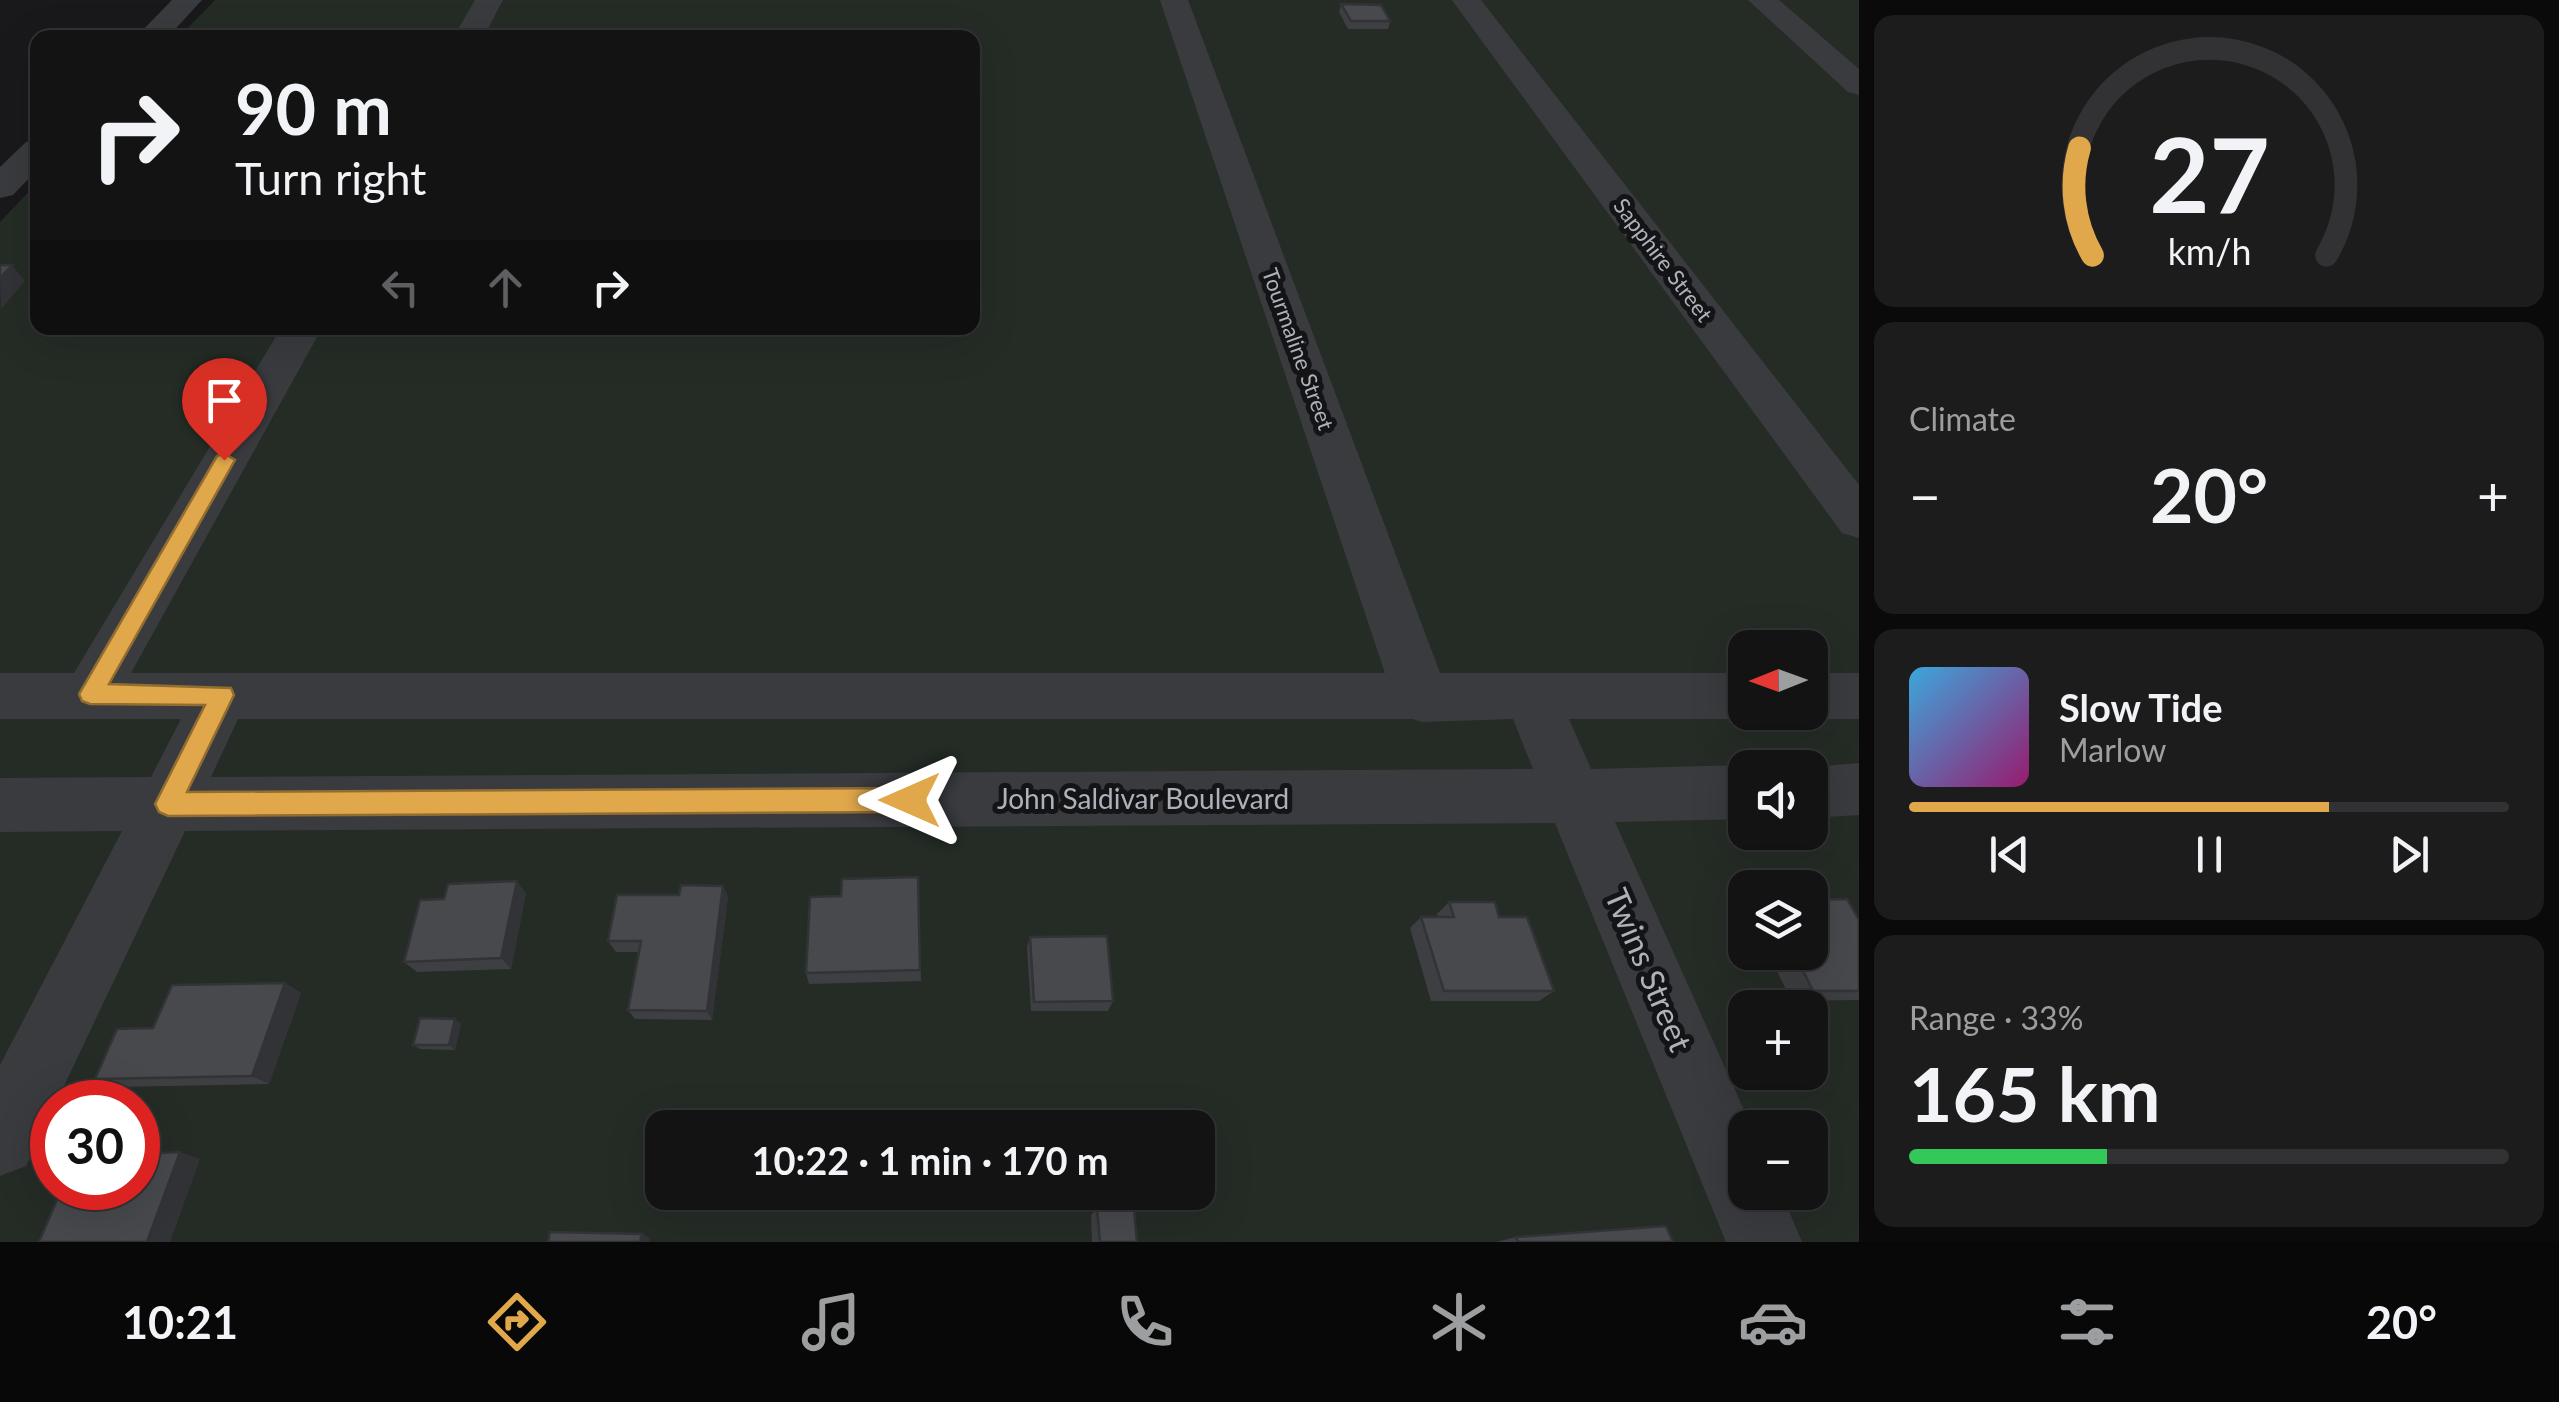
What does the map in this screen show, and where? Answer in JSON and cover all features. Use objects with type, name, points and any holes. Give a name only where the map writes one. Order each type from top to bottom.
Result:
[{"type":"street","points":[[158,30],[188,0]]},
{"type":"street","points":[[473,30],[490,0]]},
{"type":"street","name":"Tourmaline Street","points":[[1174,0],[1422,699]]},
{"type":"street","name":"Sapphire Street","points":[[1466,0],[1859,520]]},
{"type":"street","points":[[1762,0],[1859,85]]},
{"type":"street","points":[[0,187],[30,158]]},
{"type":"street","points":[[90,694],[297,335]]},
{"type":"street","points":[[0,1140],[222,695]]},
{"type":"street","points":[[0,696],[1728,696]]},
{"type":"street","points":[[1828,696],[1859,696]]},
{"type":"street","name":"Twins Street","points":[[1532,698],[1764,1242]]},
{"type":"street","points":[[1828,790],[1859,789]]},
{"type":"street","name":"John Saldivar Boulevard","points":[[0,805],[1728,792]]},
{"type":"shaded area","points":[[215,0],[1859,0],[1859,1242],[0,1242],[0,222],[30,190],[30,335],[980,335],[980,30],[186,30]]},
{"type":"building","points":[[1341,4],[1381,5],[1390,21],[1351,21]]},
{"type":"building","points":[[0,265],[12,265],[0,278]]},
{"type":"building","points":[[918,877],[920,970],[806,973],[810,897],[841,896],[842,879]]},
{"type":"building","points":[[517,881],[501,958],[404,962],[420,900],[444,899],[448,884]]},
{"type":"building","points":[[681,885],[723,886],[707,1011],[628,1010],[641,941],[608,941],[617,895],[679,895]]},
{"type":"building","points":[[1847,899],[1859,920],[1859,991],[1813,990],[1803,970],[1828,970],[1828,900]]},
{"type":"building","points":[[1449,902],[1495,902],[1499,917],[1527,917],[1554,991],[1444,991],[1421,917],[1454,917]]},
{"type":"building","points":[[1107,936],[1113,1001],[1034,1002],[1030,937]]},
{"type":"building","points":[[285,983],[252,1076],[95,1079],[117,1029],[153,1028],[172,985]]},
{"type":"building","points":[[420,1018],[455,1019],[449,1045],[413,1045]]},
{"type":"building","points":[[180,1152],[160,1207],[160,1153]]},
{"type":"building","points":[[53,1210],[159,1210],[147,1242],[39,1242]]},
{"type":"building","points":[[1097,1210],[1134,1210],[1137,1242],[1100,1242]]},
{"type":"building","points":[[1666,1226],[1673,1242],[1518,1242],[1516,1237]]},
{"type":"building","points":[[550,1232],[642,1234],[640,1242],[548,1242]]},
{"type":"route","points":[[224,460],[90,694],[222,695],[168,804],[910,800]]}]
